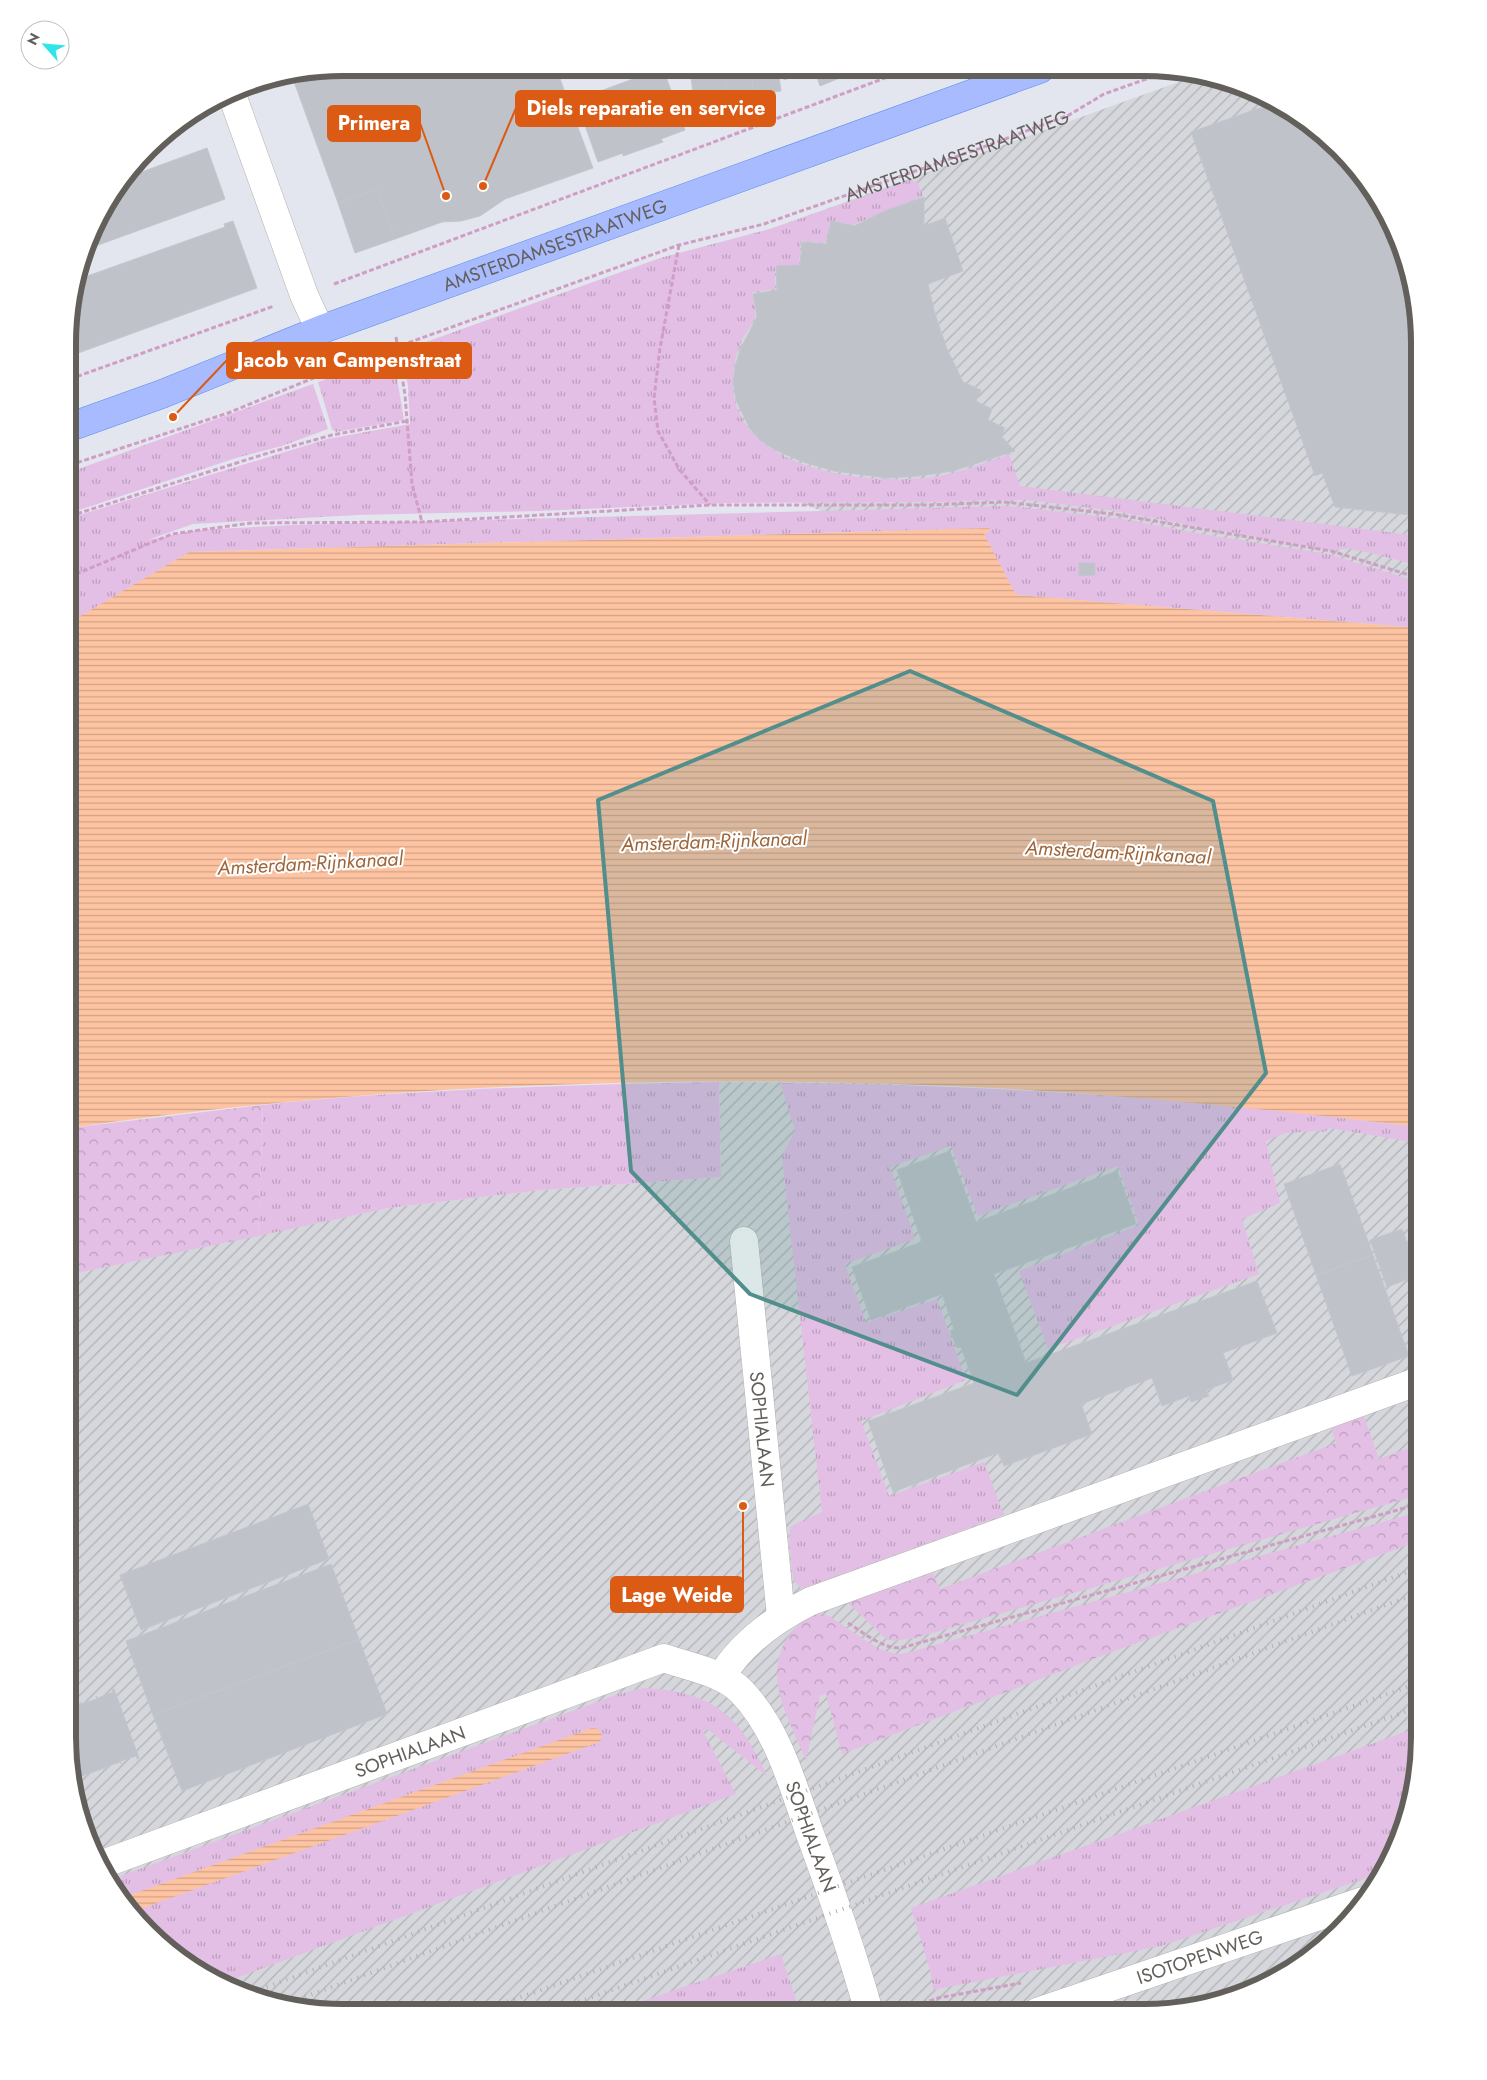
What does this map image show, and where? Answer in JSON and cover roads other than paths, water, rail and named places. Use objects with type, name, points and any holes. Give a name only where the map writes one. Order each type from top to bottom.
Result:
[{"type":"main road","name":"AMSTERDAMSESTRAATWEG","points":[[76,425],[162,394],[320,330],[1023,76]]},
{"type":"street","points":[[234,100],[304,296],[320,330]]},
{"type":"street","name":"SOPHIALAAN","points":[[744,1241],[782,1617]]},
{"type":"street","points":[[721,1677],[742,1647],[782,1617],[811,1601],[1411,1385]]},
{"type":"street","name":"SOPHIALAAN","points":[[108,1862],[664,1658],[721,1677],[740,1690],[753,1705],[777,1747],[788,1772],[849,1943],[867,2004]]},
{"type":"street","name":"ISOTOPENWEG","points":[[1061,2004],[1351,1905]]},
{"type":"water","name":"Amsterdam-Rijnkanaal","points":[[989,528],[990,531],[984,534],[1014,591],[1018,595],[1411,627],[1411,1126],[1216,1105],[1013,1089],[895,1084],[658,1082],[421,1091],[186,1113],[76,1127],[76,619],[189,552]]},
{"type":"water","points":[[592,1728],[598,1729],[602,1735],[601,1740],[597,1743],[139,1909],[129,1896]]},
{"type":"railway","points":[[258,1990],[1411,1571]]},
{"type":"railway","points":[[297,2000],[1411,1596]]},
{"type":"railway","points":[[501,2004],[1411,1686]]},
{"type":"railway","points":[[572,2004],[1411,1710]]},
{"type":"place","name":"Diels reparatie en service","points":[[483,186]]},
{"type":"place","name":"Primera","points":[[446,196]]},
{"type":"place","name":"Jacob van Campenstraat","points":[[173,417]]},
{"type":"place","name":"Lage Weide","points":[[743,1506]]}]
